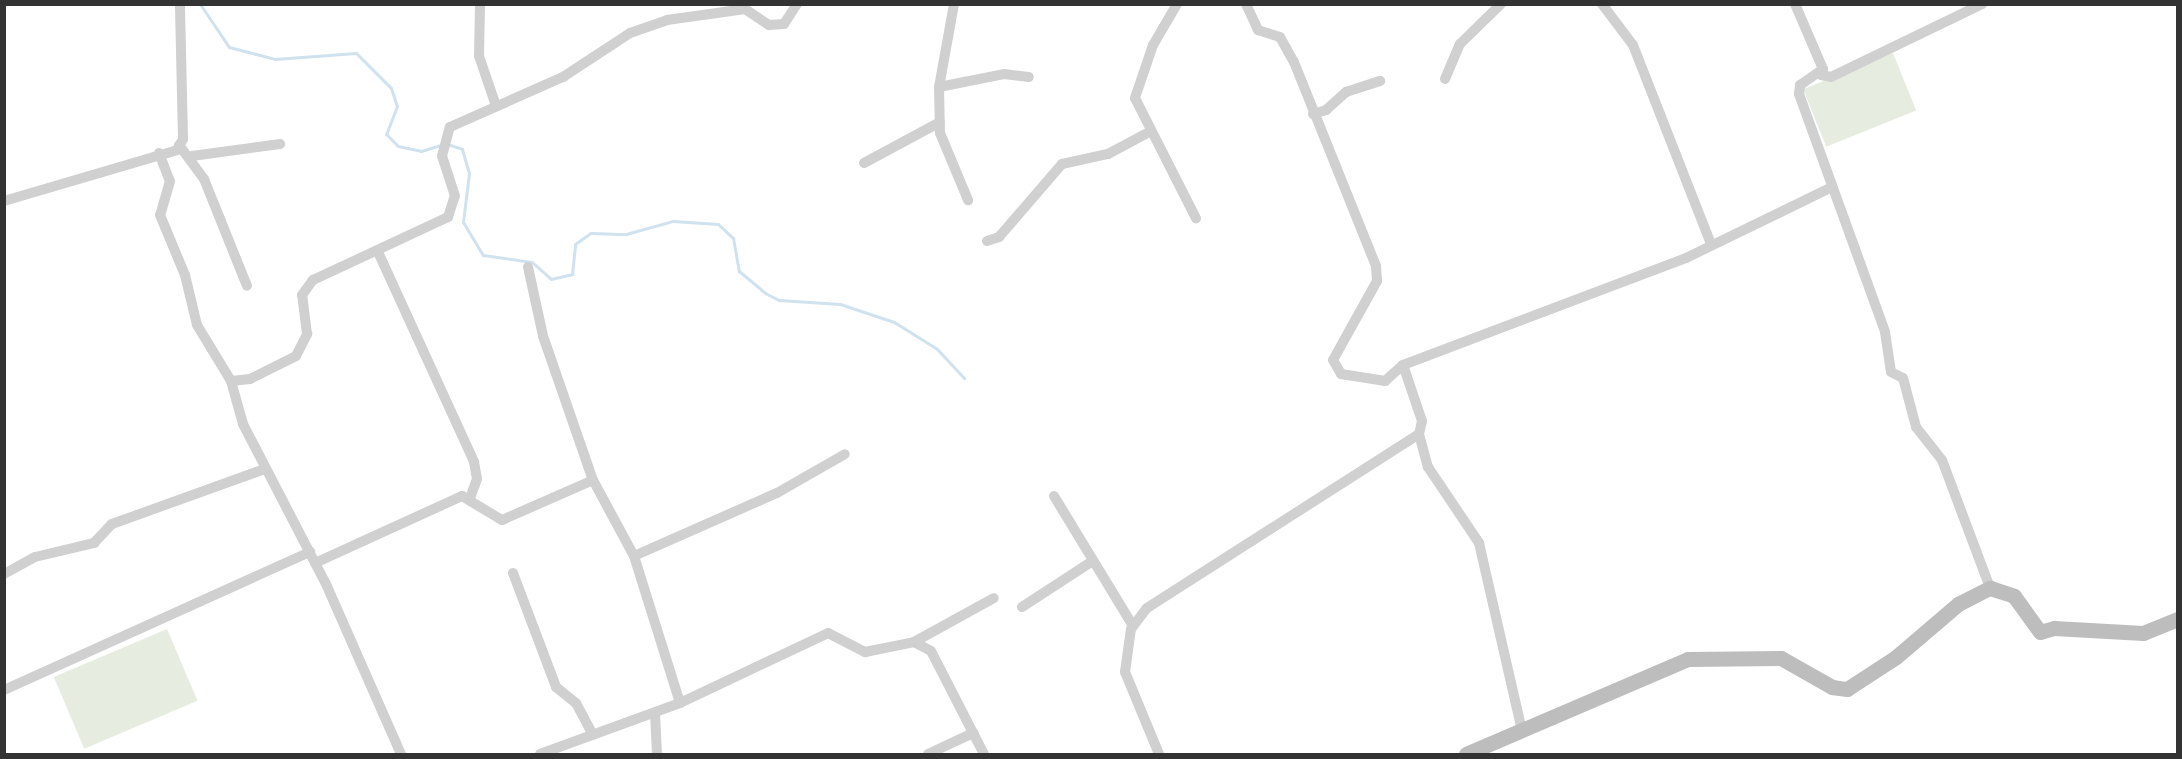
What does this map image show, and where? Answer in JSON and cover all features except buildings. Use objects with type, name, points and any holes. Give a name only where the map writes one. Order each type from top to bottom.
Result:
[{"type":"street","points":[[179,145],[180,4]]},
{"type":"street","points":[[480,4],[479,56],[496,106]]},
{"type":"street","points":[[231,381],[250,379],[296,356],[307,334],[302,295],[313,280],[378,252],[448,217],[455,196],[442,156],[450,127],[563,77],[630,33],[666,20],[745,9],[769,25],[784,24],[796,4]]},
{"type":"street","points":[[954,4],[939,87],[940,122],[968,200]]},
{"type":"street","points":[[1177,4],[1153,45],[1135,98],[1149,132],[1196,218]]},
{"type":"street","points":[[1246,4],[1258,30],[1280,36],[1376,266],[1377,280],[1333,360],[1341,374],[1385,381],[1403,365],[1711,244],[1830,188]]},
{"type":"street","points":[[1445,79],[1460,44],[1501,4]]},
{"type":"street","points":[[1602,4],[1633,45],[1711,244]]},
{"type":"street","points":[[1795,4],[1823,69],[1821,75]]},
{"type":"street","points":[[1983,4],[1831,77],[1821,75],[1800,85],[1799,94],[1830,188],[1885,332],[1891,372],[1903,378],[1916,427],[1942,460],[1990,588]]},
{"type":"street","points":[[939,87],[1004,74],[1029,77]]},
{"type":"street","points":[[1312,114],[1326,110],[1346,92],[1380,81]]},
{"type":"street","points":[[864,163],[940,122]]},
{"type":"street","points":[[987,242],[999,237],[1062,164],[1108,154],[1149,132]]},
{"type":"street","points":[[192,156],[280,144]]},
{"type":"street","points":[[4,201],[179,145]]},
{"type":"street","points":[[179,145],[192,156],[247,286]]},
{"type":"street","points":[[159,153],[170,181],[160,215],[185,275],[197,325],[231,381],[243,424],[310,552],[401,754]]},
{"type":"street","points":[[378,252],[474,462],[477,479],[470,498]]},
{"type":"street","points":[[528,267],[543,336],[593,480],[634,556],[680,703]]},
{"type":"street","points":[[1403,365],[1422,421],[1419,434],[1428,467],[1479,543],[1522,730]]},
{"type":"street","points":[[1159,754],[1125,672],[1133,626],[1147,608],[1419,434]]},
{"type":"street","points":[[634,556],[777,493],[845,454]]},
{"type":"street","points":[[4,574],[34,557],[94,543],[112,524],[265,469]]},
{"type":"street","points":[[315,563],[411,517],[462,496],[470,498],[502,520],[593,480]]},
{"type":"street","points":[[1054,496],[1091,562],[1133,626]]},
{"type":"street","points":[[4,690],[310,552]]},
{"type":"street","points":[[1022,607],[1091,562]]},
{"type":"street","points":[[513,573],[556,687],[576,703],[593,735]]},
{"type":"street","points":[[1466,754],[1688,659],[1781,658],[1832,687],[1847,689],[1896,657],[1958,604],[1990,588],[2014,596],[2040,632],[2054,628],[2143,633],[2178,619]]},
{"type":"street","points":[[540,754],[680,703],[828,633],[865,652],[914,642],[994,598]]},
{"type":"street","points":[[914,642],[931,651],[984,754]]},
{"type":"street","points":[[656,713],[657,754]]},
{"type":"street","points":[[928,754],[973,733]]},
{"type":"shaded area","points":[[1893,53],[1916,110],[1826,147],[1803,89]]},
{"type":"shaded area","points":[[167,629],[197,701],[84,749],[54,677]]},
{"type":"waterway","points":[[200,4],[229,47],[275,59],[356,53],[391,88],[397,106],[386,134],[398,146],[421,151],[441,145]]},
{"type":"waterway","points":[[447,144],[462,149],[469,173],[463,222],[483,255],[532,262],[551,279],[572,274],[575,244],[591,233],[626,234],[673,221],[718,224],[733,238],[739,271],[765,293],[779,300],[840,304],[894,322],[937,349],[964,378]]}]
